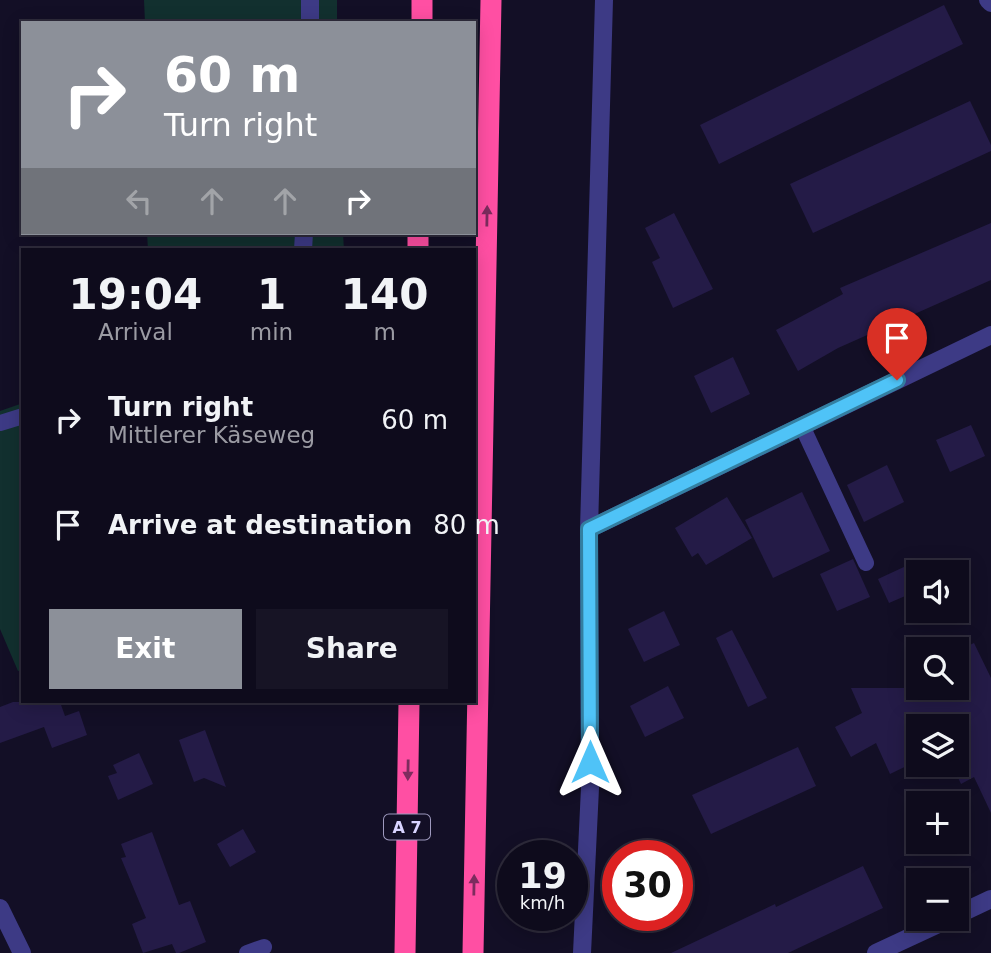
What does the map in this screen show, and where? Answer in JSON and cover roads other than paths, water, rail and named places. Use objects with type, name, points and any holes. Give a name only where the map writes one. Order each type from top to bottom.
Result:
[{"type":"highway","points":[[422,0],[422,21]]},
{"type":"highway","points":[[472,953],[491,0]]},
{"type":"highway","name":"A 7","points":[[405,953],[410,703]]},
{"type":"street","points":[[310,0],[310,21]]},
{"type":"street","points":[[582,953],[590,788],[589,529],[604,0]]},
{"type":"street","points":[[589,529],[991,335]]},
{"type":"street","points":[[969,909],[991,899]]},
{"type":"street","points":[[0,908],[22,953]]},
{"type":"street","points":[[876,953],[923,931]]},
{"type":"lane","points":[[0,424],[21,417]]},
{"type":"lane","points":[[802,426],[866,563]]},
{"type":"lane","points":[[247,953],[264,947]]}]
